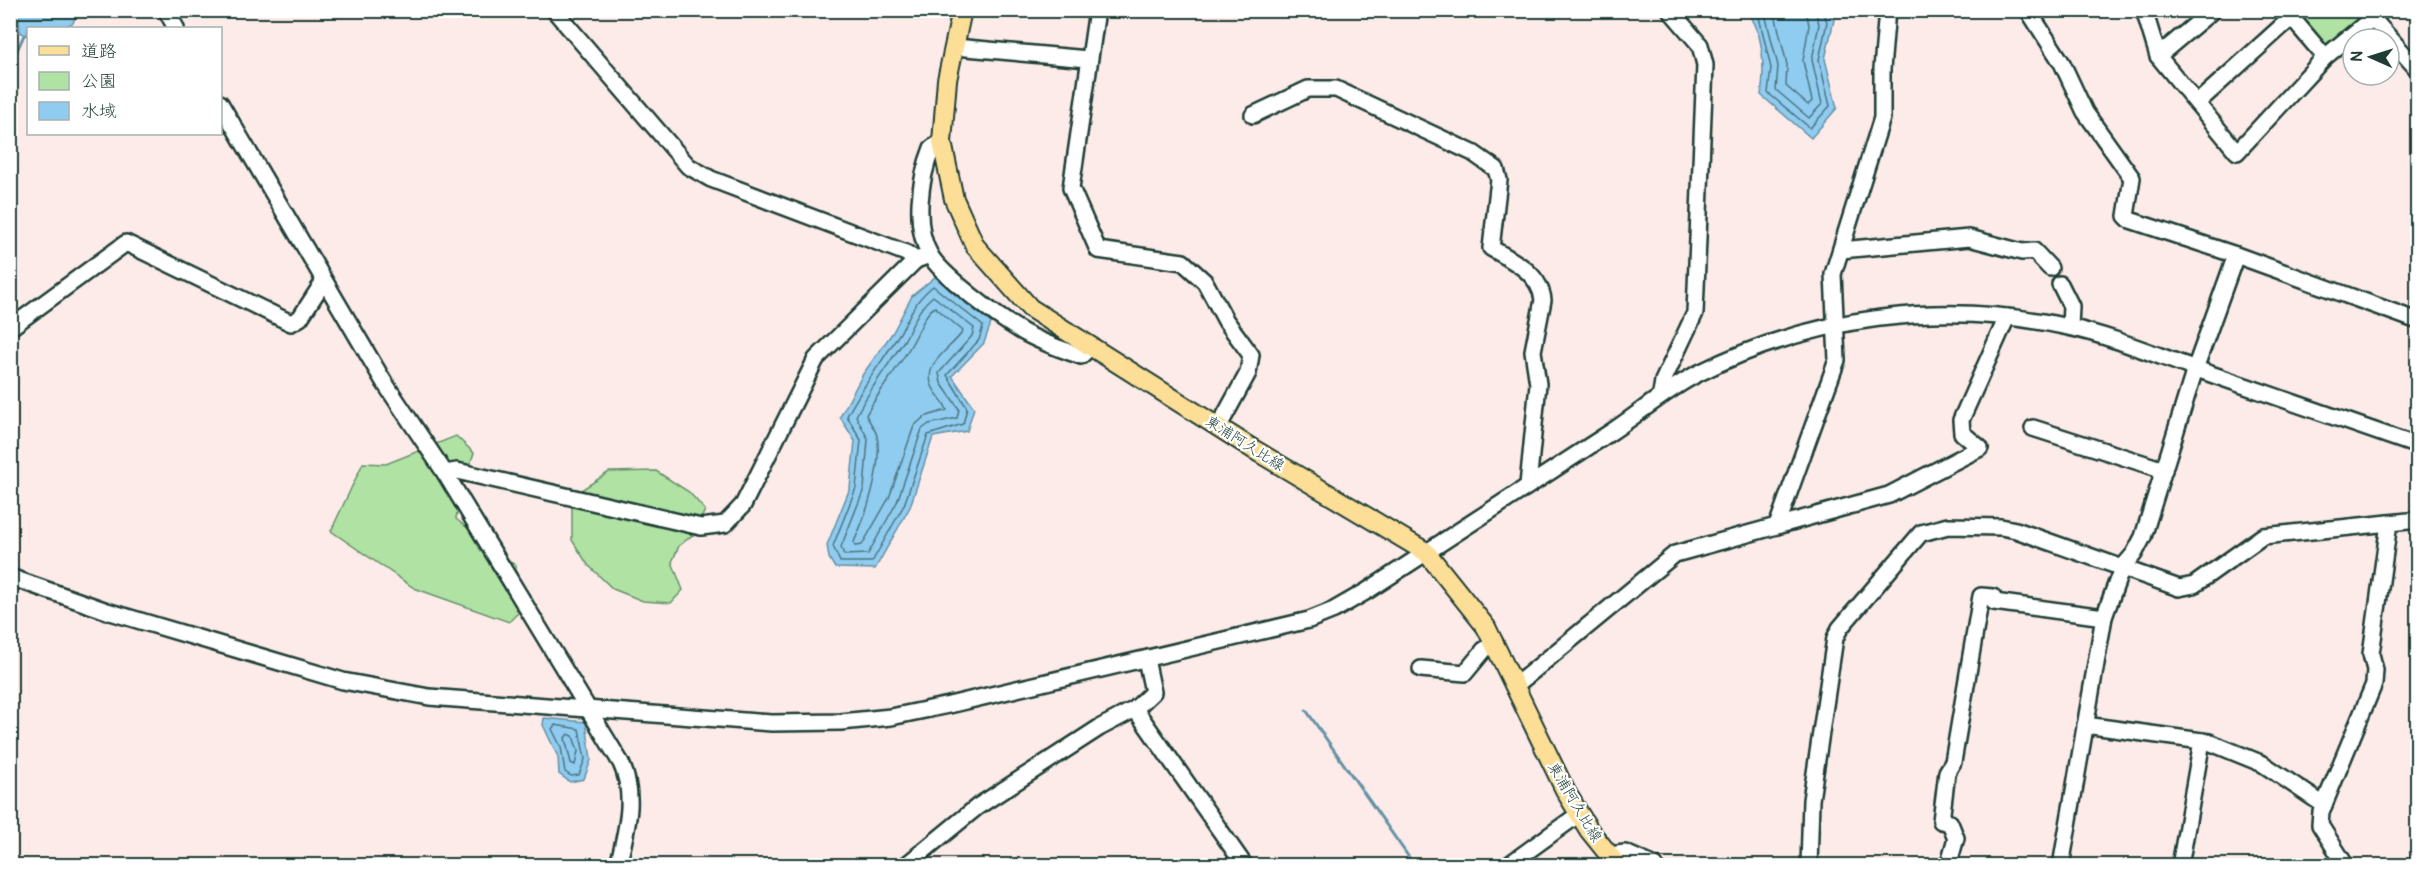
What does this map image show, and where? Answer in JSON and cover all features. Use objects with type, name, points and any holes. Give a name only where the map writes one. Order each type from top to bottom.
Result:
[{"type":"main road","name":"東浦阿久比線","points":[[962,10],[944,100],[942,142],[954,199],[975,246],[1030,308],[1384,529],[1426,552],[1475,611],[1495,643],[1550,760],[1579,814],[1614,860]]},
{"type":"street","points":[[166,10],[175,27]]},
{"type":"street","points":[[554,10],[688,166],[711,179],[923,258],[1017,329],[1081,356],[1090,347]]},
{"type":"street","points":[[1096,10],[1071,181],[1073,195],[1098,250],[1183,262],[1205,282],[1226,321],[1247,348],[1251,355],[1248,373],[1219,426]]},
{"type":"street","points":[[1661,394],[1663,381],[1695,313],[1705,65],[1700,45],[1670,10]]},
{"type":"street","points":[[1777,526],[1837,360],[1832,284],[1882,118],[1882,69],[1887,10]]},
{"type":"street","points":[[2028,10],[2062,63],[2085,112],[2132,178],[2126,216],[2130,220],[2236,255],[2418,321]]},
{"type":"street","points":[[2144,10],[2158,56],[2237,152],[2325,57],[2373,13],[2418,70]]},
{"type":"street","points":[[2158,56],[2213,10]]},
{"type":"street","points":[[2197,103],[2288,14],[2325,57]]},
{"type":"street","points":[[955,47],[1088,59]]},
{"type":"street","points":[[1253,115],[1308,89],[1336,89],[1473,153],[1496,169],[1499,180],[1491,248],[1523,267],[1542,293],[1544,300],[1533,351],[1538,384],[1528,485]]},
{"type":"street","points":[[222,106],[389,391],[445,473],[621,763],[630,789],[629,813],[618,866]]},
{"type":"street","points":[[923,258],[920,223],[924,168],[932,148],[942,142]]},
{"type":"street","points":[[1841,250],[1969,238],[2022,252],[2034,251],[2050,268]]},
{"type":"street","points":[[10,328],[126,243],[291,323],[300,318],[324,281]]},
{"type":"street","points":[[2061,866],[2104,617],[2122,568],[2134,554],[2142,537],[2196,369],[2236,255]]},
{"type":"street","points":[[445,473],[456,471],[701,527],[725,524],[743,506],[816,360],[923,258]]},
{"type":"street","points":[[2060,284],[2071,306],[2070,327]]},
{"type":"street","points":[[10,578],[107,611],[343,681],[429,697],[772,723],[841,722],[891,717],[937,708],[1309,620],[1358,596],[1612,431],[1661,394],[1700,373],[1775,341],[1834,326],[1905,315],[1974,314],[2070,327],[2418,446]]},
{"type":"street","points":[[1516,685],[1675,554],[1889,495],[1980,448],[1962,433],[1961,420],[2007,317]]},
{"type":"street","points":[[2033,428],[2164,470]]},
{"type":"street","points":[[1809,866],[1811,800],[1835,639],[1840,628],[1916,537],[1935,527],[2001,527],[2168,585],[2184,587],[2201,581],[2263,536],[2418,520]]},
{"type":"street","points":[[2346,866],[2320,825],[2324,804],[2374,684],[2375,670],[2371,654],[2389,523]]},
{"type":"street","points":[[1948,866],[1956,838],[1950,823],[1941,821],[1947,772],[1953,762],[1981,596],[1993,597],[1994,602],[2104,617]]},
{"type":"street","points":[[1421,669],[1465,673],[1484,650],[1495,643]]},
{"type":"street","points":[[905,866],[976,807],[1099,728],[1135,709],[1154,692],[1146,659]]},
{"type":"street","points":[[1135,709],[1237,862]]},
{"type":"street","points":[[2085,724],[2202,741],[2263,764],[2324,804]]},
{"type":"street","points":[[2180,866],[2202,741]]},
{"type":"street","points":[[1507,866],[1579,814]]},
{"type":"street","points":[[1614,860],[1625,853],[1654,866]]},
{"type":"green space","points":[[2295,11],[2356,11],[2361,17],[2350,27],[2341,27],[2341,35],[2326,48]]},
{"type":"green space","points":[[456,436],[474,453],[460,492],[456,519],[516,566],[520,611],[509,622],[414,588],[331,531],[363,463],[386,464]]},
{"type":"green space","points":[[656,471],[689,492],[705,510],[695,533],[679,546],[672,562],[683,590],[671,603],[643,601],[613,589],[588,565],[572,540],[572,496],[609,472]]},
{"type":"water","points":[[18,10],[78,11],[73,23],[64,27],[27,27],[27,36],[20,32]]},
{"type":"water","points":[[1746,11],[1827,11],[1834,20],[1825,59],[1837,108],[1811,138],[1761,95],[1763,63],[1760,39]]},
{"type":"water","points":[[935,277],[991,323],[984,343],[952,376],[974,408],[967,431],[933,437],[910,507],[875,569],[835,568],[829,558],[827,545],[850,488],[855,441],[840,417],[863,374],[893,332],[912,296]]},
{"type":"water","points":[[544,718],[586,722],[591,760],[584,779],[570,782],[559,774],[558,757],[543,725]]},
{"type":"waterway","points":[[10,55],[16,53],[24,35]]},
{"type":"waterway","points":[[1306,710],[1415,866]]}]
